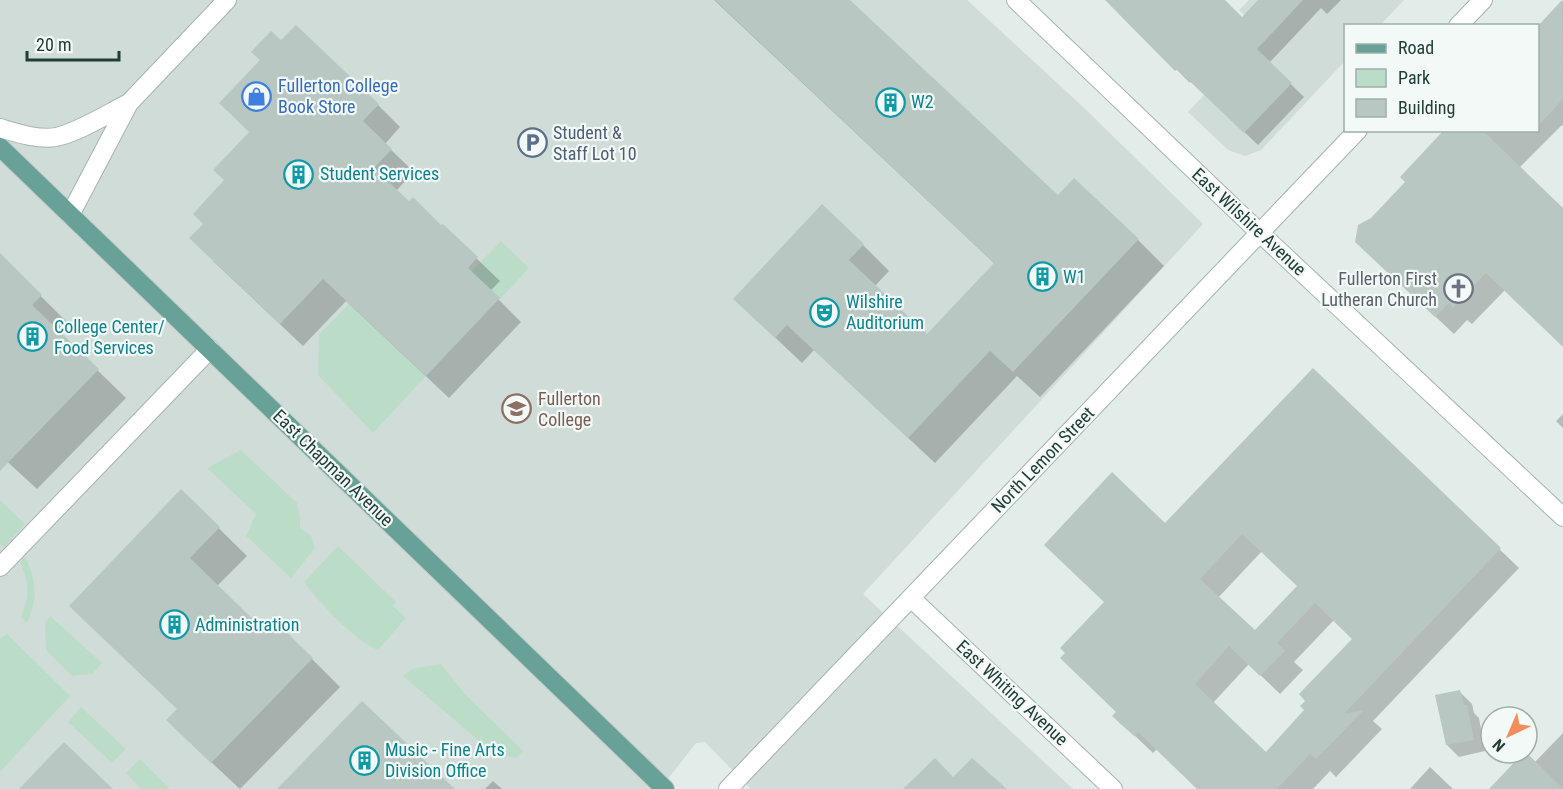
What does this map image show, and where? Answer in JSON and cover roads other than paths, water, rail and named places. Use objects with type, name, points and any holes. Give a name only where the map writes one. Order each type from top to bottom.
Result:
[{"type":"main road","name":"East Chapman Avenue","points":[[0,147],[665,789]]},
{"type":"street","points":[[70,214],[129,103],[227,0]]},
{"type":"street","name":"East Wilshire Avenue","points":[[1016,0],[1563,517]]},
{"type":"street","points":[[1460,24],[1483,0]]},
{"type":"street","points":[[0,128],[29,136],[55,137],[71,132],[129,103]]},
{"type":"street","name":"North Lemon Street","points":[[728,789],[1356,132]]},
{"type":"street","points":[[0,567],[210,349]]},
{"type":"street","name":"East Whiting Avenue","points":[[911,598],[1113,789]]},
{"type":"place","name":"Fullerton College Book Store","points":[[257,96]]},
{"type":"place","name":"W2","points":[[890,102]]},
{"type":"place","name":"Student & Staff Lot 10","points":[[532,143]]},
{"type":"place","name":"Student Services","points":[[299,174]]},
{"type":"place","name":"W1","points":[[1042,277]]},
{"type":"place","name":"Fullerton First Lutheran Church","points":[[1458,289]]},
{"type":"place","name":"Wilshire Auditorium","points":[[825,312]]},
{"type":"place","name":"College Center/ Food Services","points":[[33,337]]},
{"type":"place","name":"Fullerton College","points":[[517,409]]},
{"type":"place","name":"Administration","points":[[174,625]]},
{"type":"place","name":"Music - Fine Arts Division Office","points":[[364,760]]}]
